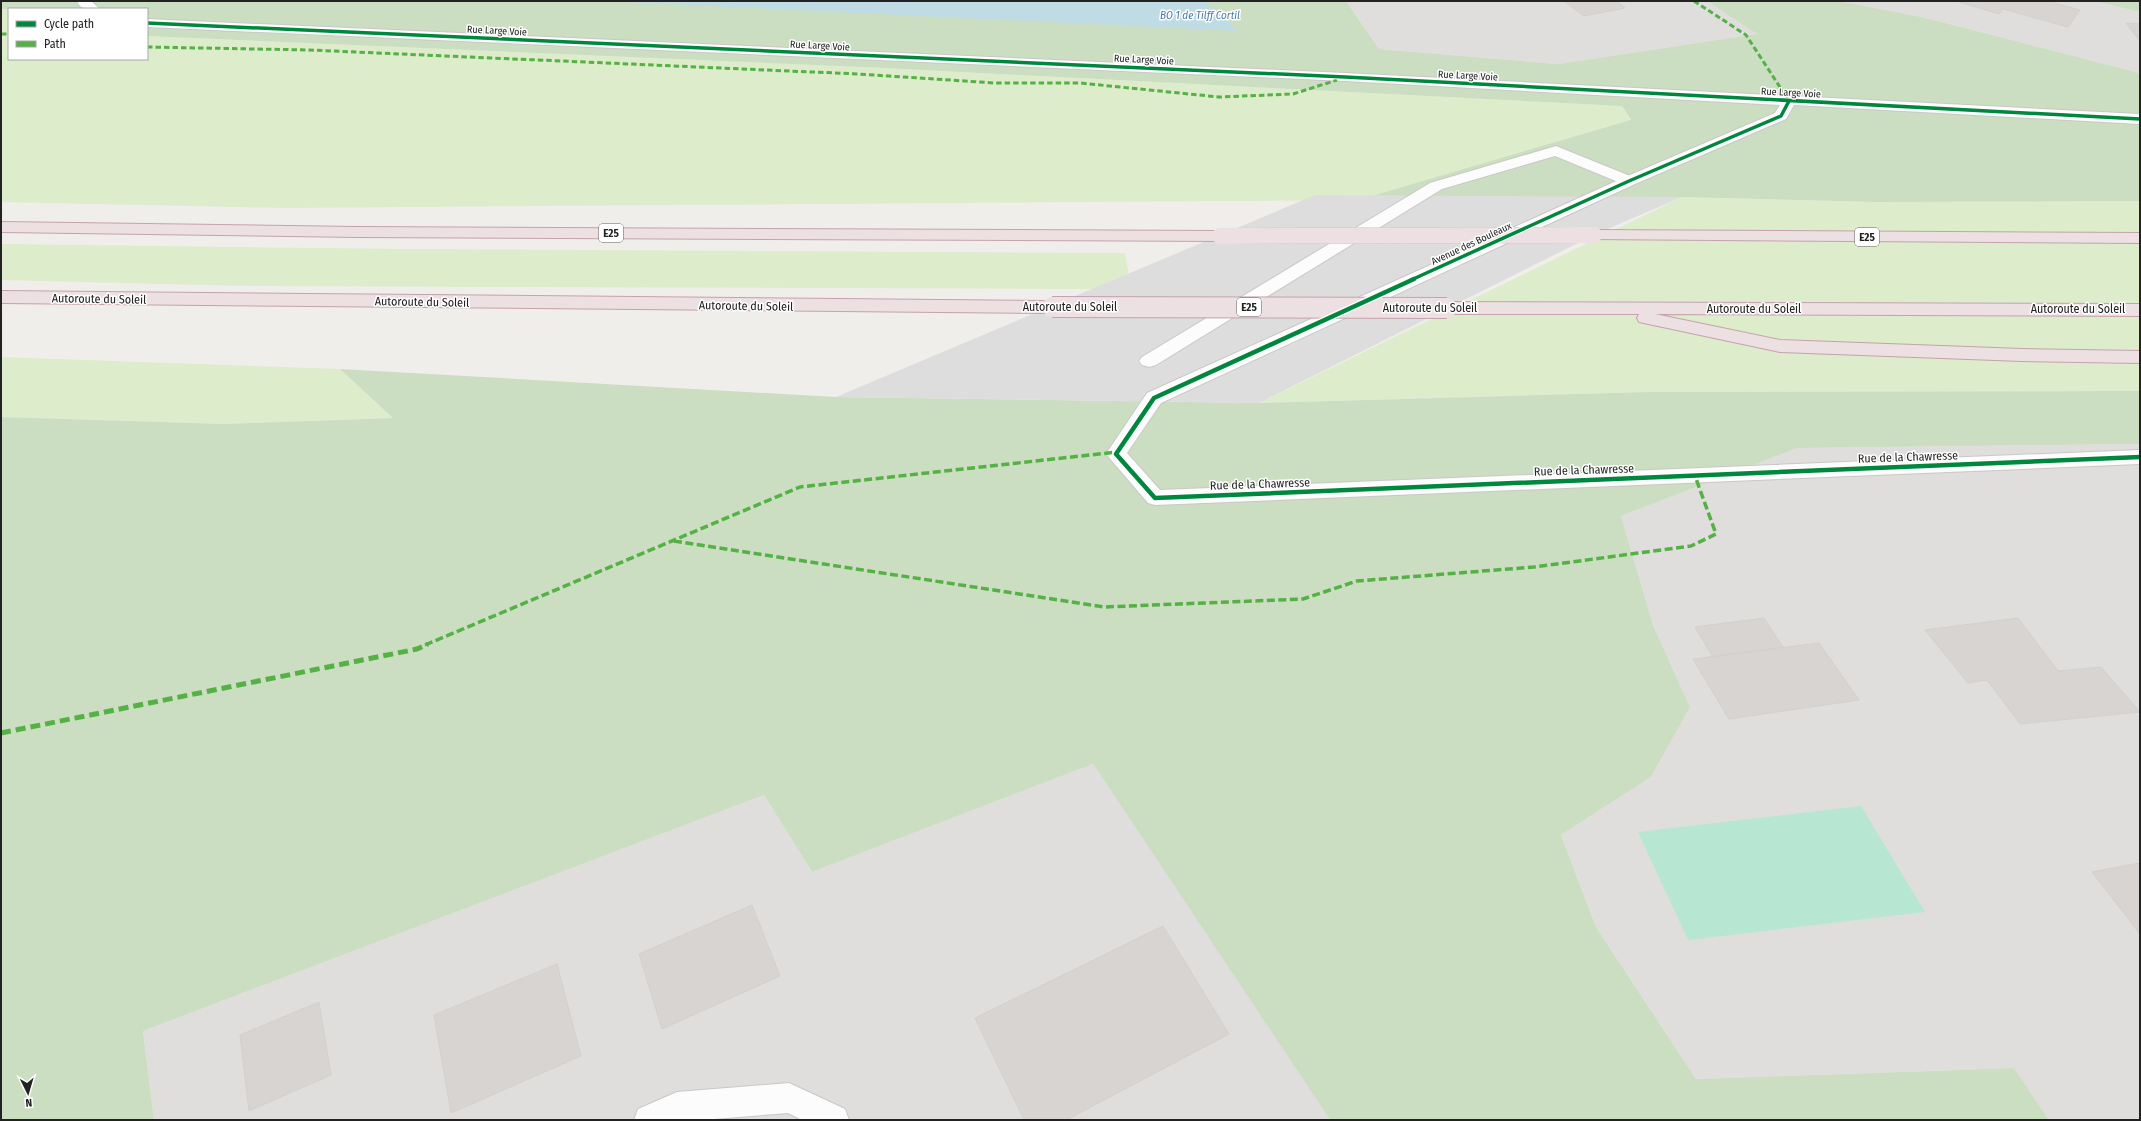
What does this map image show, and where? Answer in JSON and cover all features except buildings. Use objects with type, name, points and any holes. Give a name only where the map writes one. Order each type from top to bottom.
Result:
[{"type":"highway","name":"E25","points":[[1,227],[356,232],[2140,238]]},
{"type":"highway","name":"Autoroute du Soleil","points":[[1,297],[768,306],[2140,310]]},
{"type":"highway","points":[[1602,308],[1780,346],[2022,355],[2140,357]]},
{"type":"street","name":"Rue Large Voie","points":[[148,23],[1345,77],[2140,119]]},
{"type":"street","name":"Avenue des Bouleaux","points":[[1154,398],[1629,181],[1781,116],[1789,101]]},
{"type":"street","points":[[1149,361],[1436,186],[1556,151],[1629,181]]},
{"type":"street","name":"Rue de la Chawresse","points":[[1154,398],[1116,454],[1155,498],[2140,457]]},
{"type":"street","points":[[649,1120],[677,1107],[789,1098],[834,1120]]},
{"type":"shaded area","points":[[1346,1],[1707,1],[1758,34],[1558,64],[1379,49]]},
{"type":"shaded area","points":[[1839,1],[2093,1],[2140,12],[2140,73],[1922,17]]},
{"type":"shaded area","points":[[2140,444],[2140,1120],[2049,1120],[2014,1068],[1696,1079],[1596,927],[1561,835],[1651,777],[1690,707],[1653,625],[1621,516],[1796,448]]},
{"type":"shaded area","points":[[1093,764],[1330,1120],[154,1120],[143,1031],[764,795],[812,872]]},
{"type":"green space","points":[[1,1],[1346,1],[1379,49],[1558,64],[1757,34],[1707,1],[1839,1],[1922,17],[2140,73],[2140,201],[1874,202],[1682,197],[1358,200],[1631,120],[1622,106],[884,68],[148,36],[148,8],[1,9]]},
{"type":"green space","points":[[2093,1],[2140,1],[2140,12]]},
{"type":"green space","points":[[1,9],[8,9],[8,60],[148,60],[148,36],[884,68],[1622,106],[1631,121],[1358,200],[284,208],[1,202]]},
{"type":"green space","points":[[1682,197],[1874,202],[2140,201],[2140,391],[1648,392],[1259,403]]},
{"type":"green space","points":[[1,244],[403,249],[1125,253],[1129,275],[1094,289],[243,286],[1,280]]},
{"type":"green space","points":[[1,357],[340,369],[393,418],[224,424],[1,417]]},
{"type":"green space","points":[[340,369],[836,397],[1259,403],[1648,392],[2140,391],[2140,444],[1797,448],[1621,516],[1653,625],[1690,707],[1651,777],[1561,835],[1596,927],[1696,1079],[2014,1068],[2049,1120],[1330,1120],[1093,764],[812,872],[764,795],[143,1031],[154,1120],[1,1120],[1,417],[224,424],[393,418]]},
{"type":"green space","points":[[1861,806],[1925,912],[1688,940],[1638,832]]},
{"type":"water","name":"BO 1 de Tilff Cortil","points":[[606,1],[1205,1],[1239,31]]},
{"type":"pier","points":[[1315,195],[1682,197],[1594,235],[1259,403],[836,397]]},
{"type":"marked path","points":[[1694,1],[1746,35],[1789,101]]},
{"type":"marked path","points":[[1,34],[8,34]]},
{"type":"marked path","points":[[148,47],[178,49],[309,50],[858,74],[995,83],[1080,83],[1219,97],[1293,94],[1337,80]]},
{"type":"marked path","points":[[1,733],[417,649],[800,487],[1117,452]]},
{"type":"marked path","points":[[674,541],[1104,607],[1303,599],[1357,581],[1534,567],[1691,546],[1716,534],[1695,476]]},
{"type":"cycle path","points":[[148,23],[1345,77],[2140,119]]},
{"type":"cycle path","points":[[1789,101],[1781,116],[1629,181],[1154,398],[1116,454],[1155,498],[2140,457]]}]
